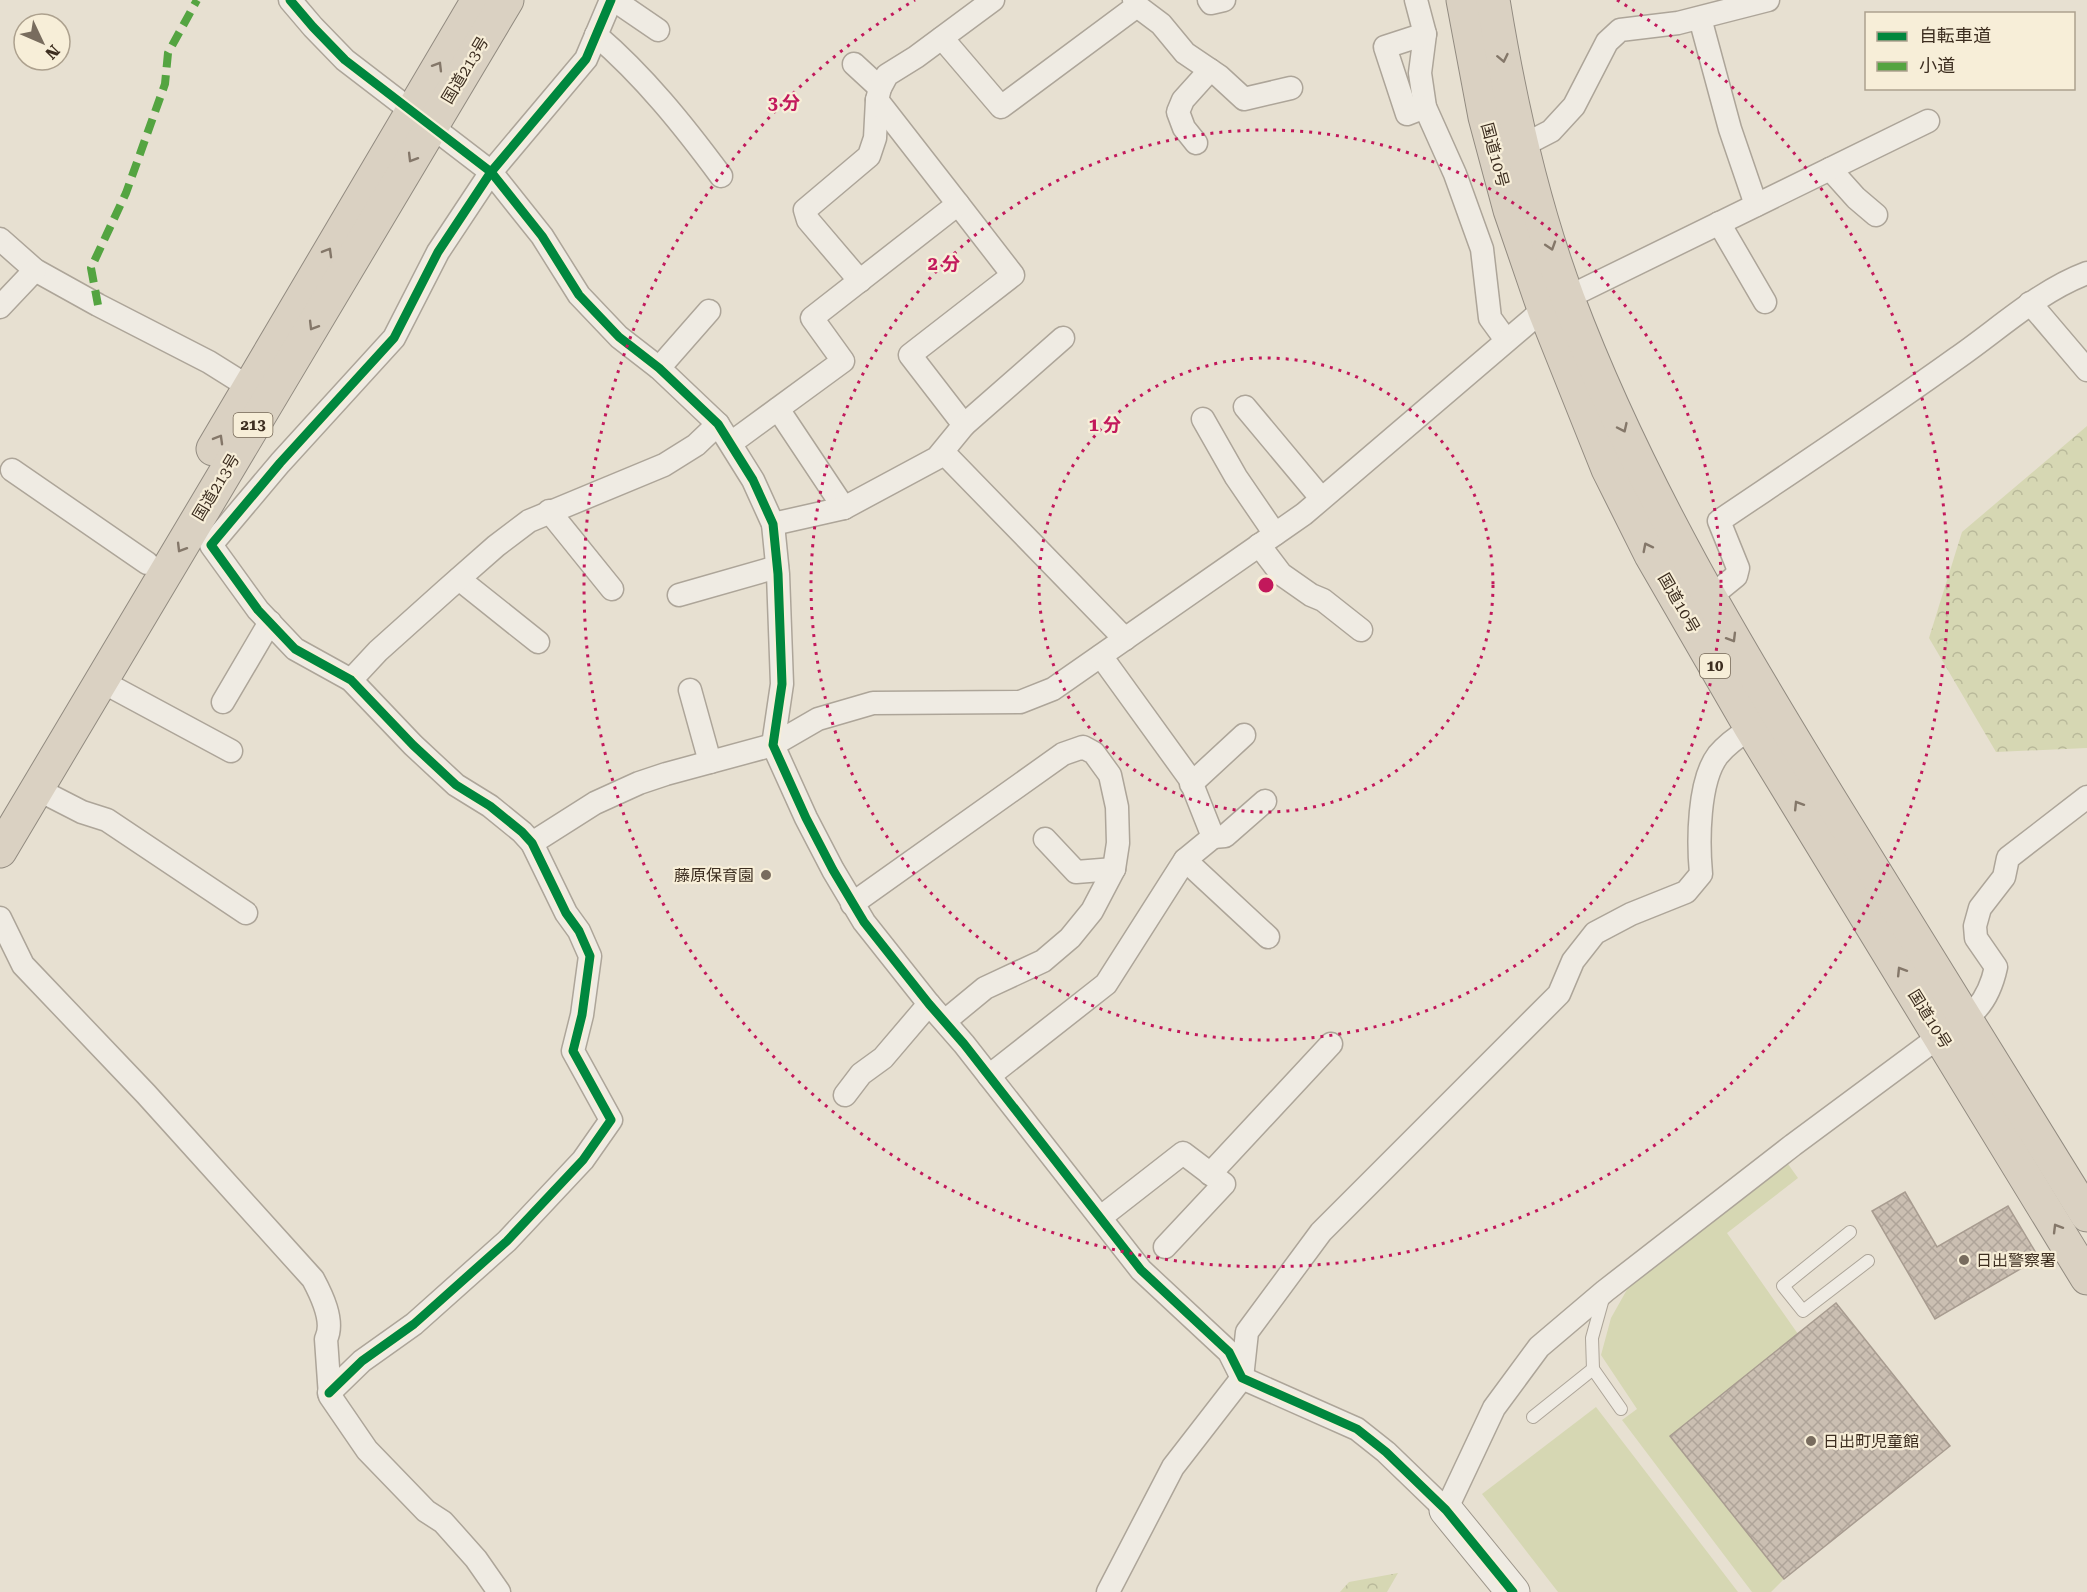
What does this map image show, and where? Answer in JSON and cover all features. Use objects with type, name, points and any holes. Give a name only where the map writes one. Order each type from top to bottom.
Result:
[{"type":"highway","name":"国道213号","points":[[0,851],[101,681],[259,394],[421,119],[478,0]]},
{"type":"highway","name":"国道213号","points":[[421,119],[507,0]]},
{"type":"highway","name":"国道10号","points":[[1463,0],[1485,117],[1510,210],[1555,303],[1609,397],[1650,488],[1709,598],[1803,757],[1953,1028],[2087,1278]]},
{"type":"highway","name":"国道10号","points":[[1493,0],[1555,303],[1608,469],[1651,555],[1750,728],[1953,1028],[2087,1215]]},
{"type":"highway","name":"国道213号","points":[[0,817],[147,563],[259,394]]},
{"type":"street","points":[[290,0],[345,60],[491,172],[542,236],[579,295],[619,337],[659,368],[718,423],[731,443],[753,480],[773,524],[782,684],[773,745],[806,818],[852,904],[928,1004],[945,1021],[1141,1270],[1229,1352],[1242,1378],[1357,1429],[1386,1452],[1446,1510],[1513,1592]]},
{"type":"street","points":[[329,1393],[362,1360],[414,1324],[507,1241],[583,1160],[611,1120],[573,1051],[582,1015],[590,956],[532,843],[522,832],[490,806],[456,785],[413,745],[351,680],[295,649],[258,610],[212,545],[280,463],[394,338],[438,252],[491,172],[586,58],[612,0],[658,30]]},
{"type":"street","points":[[860,281],[808,220],[805,210],[869,156],[875,138],[879,94],[888,75],[993,0]]},
{"type":"street","points":[[1209,0],[1211,3],[1224,0]]},
{"type":"street","points":[[1416,0],[1425,34],[1420,73],[1425,107],[1455,174],[1482,249],[1490,318],[1506,340]]},
{"type":"street","points":[[1522,146],[1551,131],[1574,106],[1607,42],[1620,30],[1678,23],[1768,0]]},
{"type":"street","points":[[942,38],[1001,107],[1136,3],[1161,24],[1185,53],[1210,70],[1244,99],[1292,88]]},
{"type":"street","points":[[1700,18],[1730,129],[1756,205]]},
{"type":"street","points":[[1425,34],[1385,47],[1407,114],[1425,107]]},
{"type":"street","points":[[596,35],[625,60],[698,144],[721,177]]},
{"type":"street","points":[[854,64],[879,94],[958,204],[1013,275],[910,356],[964,425]]},
{"type":"street","points":[[1196,143],[1184,128],[1179,112],[1183,100],[1210,70]]},
{"type":"street","points":[[532,843],[595,803],[639,783],[773,745],[818,719],[873,703],[1020,702],[1053,689],[1267,539],[1321,498],[1506,340],[1555,303],[1928,121]]},
{"type":"street","points":[[1830,169],[1856,198],[1876,215]]},
{"type":"street","points":[[731,443],[843,361],[812,318],[958,204]]},
{"type":"street","points":[[1719,223],[1765,302]]},
{"type":"street","points":[[0,239],[34,270],[210,362],[259,394]]},
{"type":"street","points":[[0,307],[34,270]]},
{"type":"street","points":[[1709,598],[1736,576],[1738,568],[1719,521],[1861,426],[1990,335],[2030,303],[2087,273]]},
{"type":"street","points":[[2030,303],[2087,370]]},
{"type":"street","points":[[659,368],[709,311]]},
{"type":"street","points":[[773,524],[844,508],[937,458],[964,425],[1064,338]]},
{"type":"street","points":[[1245,407],[1321,498]]},
{"type":"street","points":[[778,409],[844,508]]},
{"type":"street","points":[[1203,419],[1236,477],[1267,539],[1281,574],[1311,595],[1323,600],[1362,630]]},
{"type":"street","points":[[351,680],[378,651],[496,546],[529,521],[664,465],[696,444],[718,423]]},
{"type":"street","points":[[943,452],[1125,639]]},
{"type":"street","points":[[12,470],[147,563]]},
{"type":"street","points":[[549,511],[612,589]]},
{"type":"street","points":[[679,595],[777,567]]},
{"type":"street","points":[[459,579],[538,642]]},
{"type":"street","points":[[223,702],[270,622]]},
{"type":"street","points":[[1101,656],[1191,784],[1213,837]]},
{"type":"street","points":[[101,681],[231,751]]},
{"type":"street","points":[[690,690],[710,762]]},
{"type":"street","points":[[1108,1592],[1173,1467],[1242,1378],[1247,1332],[1321,1232],[1559,994],[1573,961],[1595,933],[1631,914],[1686,892],[1701,874],[1699,852],[1705,781],[1718,755],[1750,728]]},
{"type":"street","points":[[1191,784],[1244,735]]},
{"type":"street","points":[[852,904],[1063,754],[1083,747],[1094,753],[1110,775],[1117,807],[1118,843],[1114,869],[1092,911],[1070,939],[1042,960],[985,988],[945,1021]]},
{"type":"street","points":[[37,789],[82,812],[107,820],[246,914]]},
{"type":"street","points":[[1446,1510],[1494,1408],[1539,1347],[1605,1291],[1793,1145],[1953,1028],[1987,997],[1996,967],[1976,938],[1975,926],[1980,908],[2004,878],[2008,858],[2087,797]]},
{"type":"street","points":[[989,1076],[1106,984],[1185,860],[1213,837],[1225,836],[1265,801]]},
{"type":"street","points":[[1045,839],[1076,872],[1114,869]]},
{"type":"street","points":[[1185,860],[1268,937]]},
{"type":"street","points":[[0,918],[23,965],[146,1094],[313,1278],[326,1303],[329,1334],[326,1339],[329,1393],[367,1450],[426,1511],[442,1522],[476,1559],[499,1592]]},
{"type":"street","points":[[845,1095],[861,1074],[883,1058],[928,1004]]},
{"type":"street","points":[[1210,1174],[1331,1044]]},
{"type":"street","points":[[1101,1217],[1184,1153],[1224,1184],[1165,1247]]},
{"type":"lane","points":[[1850,1232],[1783,1286],[1803,1311],[1868,1261]]},
{"type":"lane","points":[[1605,1291],[1592,1338],[1593,1369],[1622,1409]]},
{"type":"lane","points":[[1533,1417],[1593,1369]]},
{"type":"green space","points":[[2087,426],[2087,748],[1996,752],[1929,638],[1962,532]]},
{"type":"green space","points":[[1788,1164],[1798,1178],[1727,1233],[1798,1334],[1670,1436],[1784,1579],[1771,1592],[1752,1592],[1622,1420],[1637,1409],[1601,1355],[1611,1318],[1629,1286]]},
{"type":"green space","points":[[1596,1407],[1738,1592],[1558,1592],[1482,1494]]},
{"type":"green space","points":[[1398,1573],[1387,1592],[1340,1592],[1349,1582]]},
{"type":"building","points":[[1905,1192],[1937,1247],[2008,1206],[2039,1258],[1935,1319],[1872,1211]]},
{"type":"building","name":"日出町児童館","points":[[1836,1303],[1950,1446],[1784,1579],[1670,1436]]},
{"type":"marked path","points":[[98,305],[91,268],[126,193],[165,84],[168,53],[197,0]]},
{"type":"cycle path","points":[[290,0],[345,60],[491,172],[542,236],[579,295],[619,337],[659,368],[718,424],[753,480],[773,524],[778,574],[782,684],[773,745],[806,818],[864,922],[964,1044],[1141,1270],[1229,1352],[1242,1378],[1357,1429],[1386,1452],[1446,1510],[1513,1592]]},
{"type":"cycle path","points":[[329,1393],[362,1361],[414,1324],[507,1241],[583,1160],[611,1120],[573,1051],[582,1015],[590,956],[532,843],[522,832],[490,806],[456,785],[413,745],[351,680],[295,649],[258,610],[211,545],[280,463],[394,338],[438,252],[491,172],[586,59],[611,0]]},
{"type":"place","name":"藤原保育園","points":[[766,875]]},
{"type":"place","name":"日出警察署","points":[[1964,1260]]},
{"type":"place","name":"日出町児童館","points":[[1811,1441]]}]
